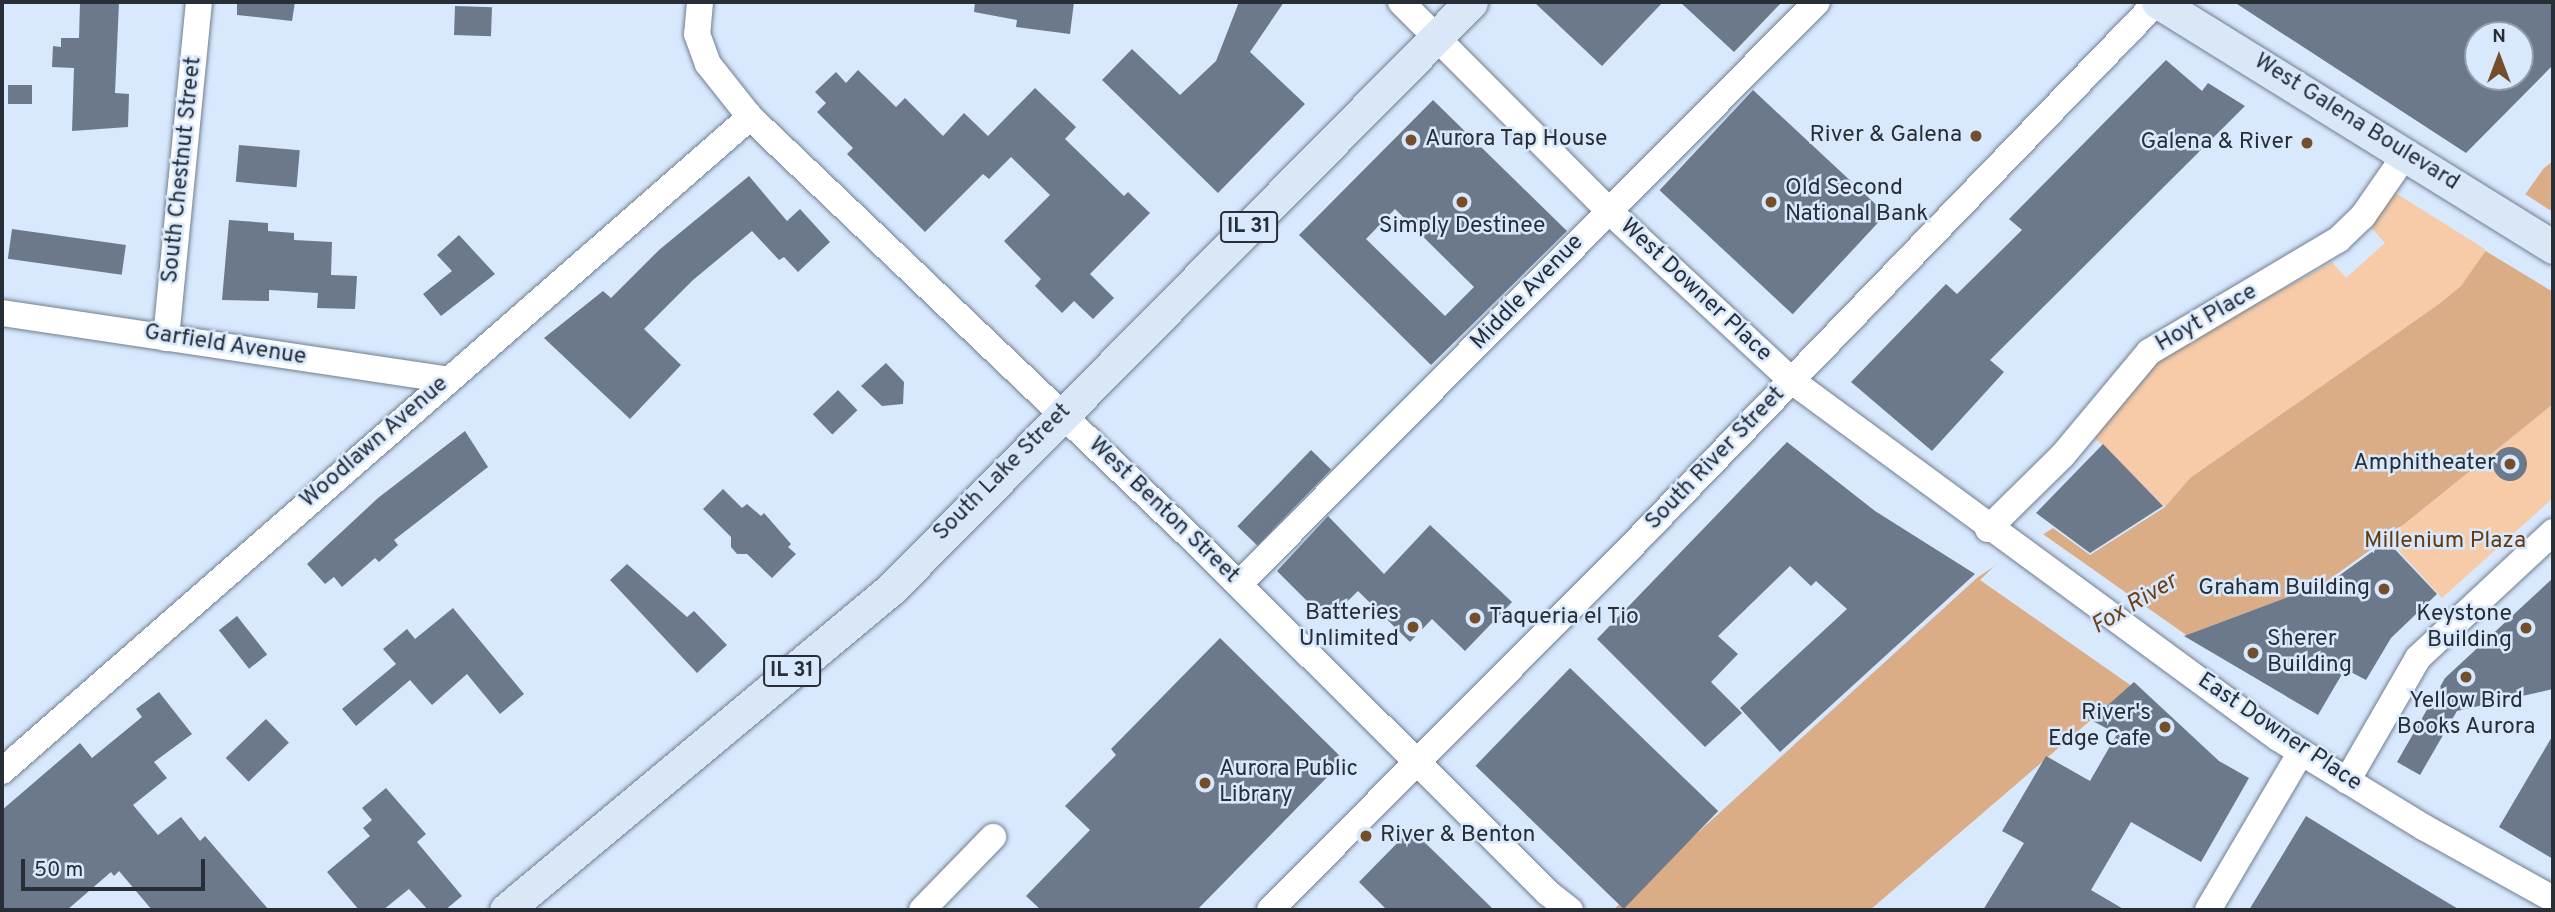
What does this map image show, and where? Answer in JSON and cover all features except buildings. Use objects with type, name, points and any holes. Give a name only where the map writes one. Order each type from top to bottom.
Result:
[{"type":"main road","name":"South Lake Street","points":[[506,910],[891,589],[1471,2]]},
{"type":"main road","name":"West Galena Boulevard","points":[[2157,2],[2553,247]]},
{"type":"street","name":"South Chestnut Street","points":[[166,338],[199,2]]},
{"type":"street","name":"West Benton Street","points":[[700,2],[697,34],[708,64],[750,117],[1239,584],[1419,761],[1548,894],[1570,910]]},
{"type":"street","name":"West Downer Place","points":[[1401,2],[1433,38],[1607,209],[1792,381],[1988,529],[2018,548]]},
{"type":"street","name":"Middle Avenue","points":[[1239,584],[1607,209],[1817,2]]},
{"type":"street","name":"South River Street","points":[[1270,910],[1792,381],[2157,2]]},
{"type":"street","name":"Woodlawn Avenue","points":[[2,771],[750,117]]},
{"type":"street","name":"Hoyt Place","points":[[1988,529],[2063,454],[2149,352],[2339,240],[2363,216],[2406,154]]},
{"type":"street","name":"Garfield Avenue","points":[[2,313],[448,380]]},
{"type":"street","points":[[2347,781],[2418,658],[2553,532]]},
{"type":"street","name":"East Downer Place","points":[[2018,548],[2301,752],[2553,899]]},
{"type":"street","points":[[2208,910],[2301,752]]},
{"type":"street","points":[[922,910],[992,837]]},
{"type":"green space","points":[[2394,192],[2488,251],[2461,286],[2439,304],[2190,478],[2165,507],[2091,434],[2145,373],[2178,347],[2332,262],[2346,278],[2385,243],[2369,225]]},
{"type":"green space","name":"Millenium Plaza","points":[[2553,404],[2553,498],[2442,598],[2387,538]]},
{"type":"water","name":"Fox River","points":[[2553,161],[2553,404],[2387,538],[2323,584],[2192,633],[1870,910],[1613,910],[1978,577],[2053,528],[2090,555],[2165,507],[2190,478],[2439,304],[2461,286],[2543,169]]},
{"type":"pier","points":[[2525,194],[2553,212],[2553,292],[2484,250]]},
{"type":"pier","points":[[2040,532],[2189,637],[2133,687],[1980,580],[2008,553]]},
{"type":"place","name":"River & Galena","points":[[1976,136]]},
{"type":"place","name":"Aurora Tap House","points":[[1411,140]]},
{"type":"place","name":"Galena & River","points":[[2307,143]]},
{"type":"place","name":"Simply Destinee","points":[[1462,202]]},
{"type":"place","name":"Old Second National Bank","points":[[1771,202]]},
{"type":"place","name":"Amphitheater","points":[[2510,464]]},
{"type":"place","name":"Graham Building","points":[[2384,589]]},
{"type":"place","name":"Taqueria el Tio","points":[[1475,618]]},
{"type":"place","name":"Batteries Unlimited","points":[[1413,627]]},
{"type":"place","name":"Keystone Building","points":[[2526,628]]},
{"type":"place","name":"Sherer Building","points":[[2253,653]]},
{"type":"place","name":"Yellow Bird Books Aurora","points":[[2466,677]]},
{"type":"place","name":"River's Edge Cafe","points":[[2165,727]]},
{"type":"place","name":"Aurora Public Library","points":[[1205,783]]},
{"type":"place","name":"River & Benton","points":[[1366,836]]}]
